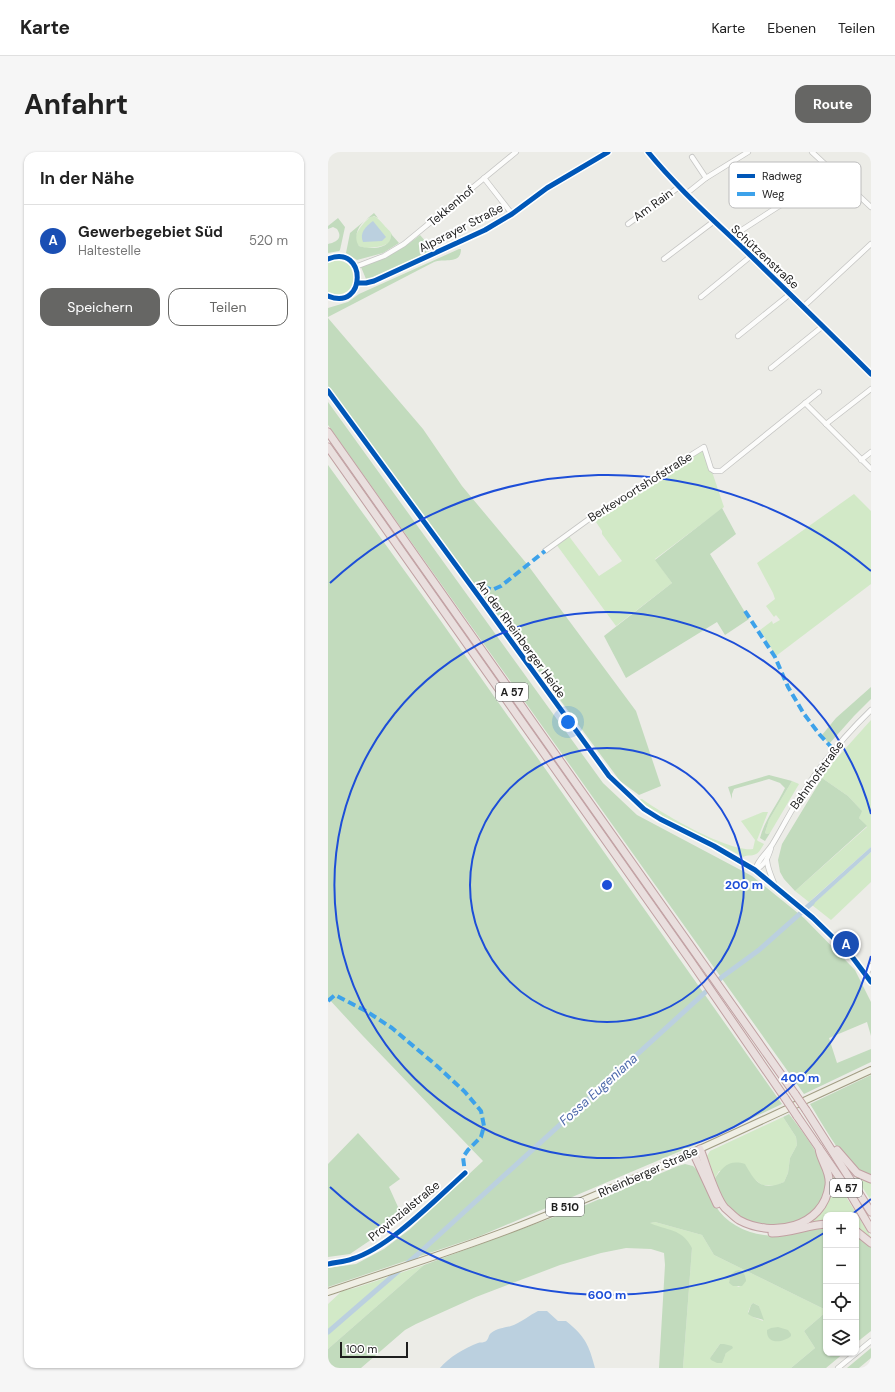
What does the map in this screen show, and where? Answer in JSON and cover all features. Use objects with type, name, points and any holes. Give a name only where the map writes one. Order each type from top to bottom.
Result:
[{"type":"highway","name":"A 57","points":[[328,432],[724,992],[806,1110],[871,1212]]},
{"type":"highway","name":"A 57","points":[[328,447],[690,960],[848,1190],[871,1229]]},
{"type":"highway","points":[[820,1131],[830,1138],[841,1155],[853,1169],[863,1176],[871,1179]]},
{"type":"highway","points":[[700,1149],[724,1206],[739,1219],[749,1224],[759,1227],[778,1229],[799,1225],[808,1220],[822,1205],[826,1197],[829,1182],[828,1173],[819,1148]]},
{"type":"highway","points":[[693,1152],[717,1204],[722,1211],[735,1222],[746,1228],[772,1233],[782,1233],[823,1224]]},
{"type":"highway","points":[[859,1233],[871,1243]]},
{"type":"main road","name":"Rheinberger Straße","points":[[328,1292],[536,1220],[700,1149],[871,1070]]},
{"type":"street","name":"Tekkenhof","points":[[355,266],[384,256],[404,244],[516,152]]},
{"type":"street","name":"Alpsrayer Straße","points":[[357,283],[377,280],[473,236],[512,214],[547,188],[608,152]]},
{"type":"street","name":"Schützenstraße","points":[[648,152],[664,171],[713,222],[751,256],[871,374]]},
{"type":"street","points":[[730,162],[748,152]]},
{"type":"street","points":[[812,152],[822,162]]},
{"type":"street","points":[[692,158],[706,178]]},
{"type":"street","points":[[686,194],[729,163]]},
{"type":"street","name":"Tekkenhof","points":[[484,178],[512,214]]},
{"type":"street","name":"Am Rain","points":[[628,224],[679,187]]},
{"type":"street","points":[[861,198],[871,207]]},
{"type":"street","points":[[731,237],[776,208]]},
{"type":"street","points":[[664,259],[713,222]]},
{"type":"street","points":[[803,307],[871,244]]},
{"type":"street","points":[[701,297],[751,256]]},
{"type":"street","points":[[328,259],[333,257],[341,257],[348,260],[355,266],[358,275],[357,283],[352,292],[346,296],[336,298],[328,296]]},
{"type":"street","points":[[738,336],[790,294]]},
{"type":"street","points":[[771,368],[823,326]]},
{"type":"street","points":[[826,424],[871,389]]},
{"type":"street","name":"An der Rheinberger Heide","points":[[328,391],[608,776],[644,809],[660,819],[714,846],[755,870],[813,918],[868,973],[871,982]]},
{"type":"street","name":"Berkevoortshofstraße","points":[[546,551],[589,519],[704,447],[714,471],[721,471],[819,392]]},
{"type":"street","points":[[805,403],[871,469]]},
{"type":"street","points":[[861,460],[871,452]]},
{"type":"street","name":"Bahnhofstraße","points":[[755,870],[762,867],[766,861],[772,846],[795,804],[820,767],[845,737],[871,710]]},
{"type":"street","name":"Bahnhofstraße","points":[[755,870],[760,860],[772,846]]},
{"type":"street","points":[[766,861],[769,873],[773,877],[775,886]]},
{"type":"street","points":[[868,973],[871,966]]},
{"type":"street","name":"Provinzialstraße","points":[[328,1264],[353,1259],[379,1246],[408,1224],[465,1173]]},
{"type":"street","points":[[838,1368],[871,1341]]},
{"type":"green space","points":[[374,213],[378,218],[374,216],[366,220]]},
{"type":"green space","points":[[372,216],[379,219],[390,231],[392,238],[388,244],[364,248],[355,241],[356,236],[361,226]]},
{"type":"green space","points":[[338,218],[345,227],[340,250],[328,253],[328,244],[338,239],[339,232],[333,227],[328,229],[328,226]]},
{"type":"green space","points":[[362,224],[356,237],[359,246],[368,248],[380,247],[388,243],[391,239],[391,234],[399,243],[383,253],[357,260],[346,253],[350,233]]},
{"type":"green space","points":[[420,235],[433,250],[372,278],[366,279],[361,267],[393,253]]},
{"type":"green space","points":[[461,249],[460,254],[455,259],[434,262],[328,317],[328,308],[348,302],[359,294]]},
{"type":"green space","points":[[335,260],[345,262],[354,274],[354,282],[345,293],[337,294],[328,292],[328,263]]},
{"type":"green space","points":[[328,318],[423,429],[462,486],[527,564],[636,711],[661,786],[639,795],[620,781],[328,386]]},
{"type":"green space","points":[[328,402],[603,783],[637,815],[752,876],[804,918],[855,970],[871,1002],[871,1036],[867,1022],[829,1038],[837,1063],[871,1049],[871,1062],[804,1094],[328,425]]},
{"type":"green space","points":[[701,451],[704,452],[707,457],[724,507],[655,559],[672,583],[616,626],[556,544],[568,535],[599,576],[622,561],[602,534],[602,531],[595,518]]},
{"type":"green space","points":[[328,465],[438,617],[782,1104],[697,1144],[480,1236],[328,1287],[328,1268],[356,1264],[384,1249],[409,1230],[483,1161],[328,998]]},
{"type":"green space","points":[[854,494],[871,511],[871,584],[776,656],[760,630],[772,621],[773,624],[780,620],[776,615],[774,617],[766,606],[775,599],[757,563]]},
{"type":"green space","points":[[722,508],[736,534],[710,554],[749,619],[725,635],[717,622],[626,678],[604,636],[672,583],[655,560]]},
{"type":"green space","points":[[871,687],[871,699],[829,744],[822,735],[836,718]]},
{"type":"green space","points":[[871,720],[871,847],[809,902],[795,891],[867,827],[859,818],[861,810],[848,796],[822,778],[827,769]]},
{"type":"green space","points":[[769,775],[792,781],[769,820],[765,833],[770,833],[765,841],[760,838],[762,831],[785,788],[780,783],[769,779],[734,789],[732,799],[728,787]]},
{"type":"green space","points":[[822,778],[848,796],[862,811],[859,818],[867,826],[795,891],[780,872],[778,860],[782,844]]},
{"type":"green space","points":[[792,781],[799,784],[770,833],[767,834],[765,833],[769,820]]},
{"type":"green space","points":[[642,799],[696,831],[713,839],[742,849],[753,849],[755,840],[741,821],[763,812],[768,812],[757,840],[764,844],[757,853],[743,857],[667,820],[638,800]]},
{"type":"green space","points":[[871,852],[871,882],[831,920],[812,905]]},
{"type":"green space","points":[[871,1075],[871,1176],[851,1163],[843,1155],[810,1104]]},
{"type":"green space","points":[[789,1114],[810,1142],[823,1166],[826,1181],[824,1194],[815,1209],[801,1221],[775,1225],[753,1222],[739,1216],[730,1208],[722,1197],[714,1180],[726,1165],[730,1163],[739,1163],[745,1164],[752,1176],[760,1184],[770,1186],[784,1182],[788,1173],[790,1158],[797,1145],[796,1137],[783,1117]]},
{"type":"green space","points":[[783,1117],[796,1137],[797,1145],[790,1158],[788,1173],[784,1182],[775,1186],[762,1185],[753,1178],[719,1171],[714,1180],[707,1159],[710,1151]]},
{"type":"green space","points":[[358,1133],[400,1179],[389,1187],[403,1218],[350,1254],[328,1257],[328,1164]]},
{"type":"green space","points":[[685,1164],[693,1166],[702,1178],[715,1205],[721,1213],[728,1220],[746,1230],[756,1234],[777,1236],[823,1227],[823,1309],[714,1255],[702,1235],[655,1222],[650,1223],[679,1233],[692,1248],[683,1368],[659,1368],[665,1265],[664,1253],[651,1249],[626,1248],[601,1253],[560,1265],[476,1297],[416,1324],[405,1330],[361,1368],[328,1368],[328,1349],[424,1265],[576,1209]]},
{"type":"green space","points":[[830,1171],[855,1212],[823,1212],[823,1223],[803,1226]]},
{"type":"green space","points":[[853,1173],[871,1181],[870,1199]]},
{"type":"green space","points":[[859,1218],[871,1237],[859,1230]]},
{"type":"green space","points":[[655,1222],[702,1235],[714,1255],[823,1309],[823,1315],[804,1331],[815,1348],[791,1368],[683,1368],[692,1248],[649,1223]],"holes":[[[735,1271],[742,1271],[746,1278],[739,1287],[729,1283],[730,1275]],[[753,1303],[759,1306],[763,1321],[753,1317],[748,1312]],[[720,1344],[726,1353],[725,1355],[710,1358]]]},
{"type":"green space","points":[[859,1237],[871,1245],[871,1331],[859,1341]]},
{"type":"green space","points":[[424,1265],[328,1349],[328,1304],[342,1291]]},
{"type":"green space","points":[[739,1270],[746,1277],[746,1281],[742,1286],[733,1286],[729,1283],[730,1275]]},
{"type":"green space","points":[[753,1303],[759,1306],[764,1320],[748,1314]]},
{"type":"green space","points":[[823,1315],[823,1356],[840,1356],[826,1368],[791,1368],[815,1348],[804,1331]]},
{"type":"green space","points":[[778,1327],[788,1330],[791,1336],[780,1341],[769,1338],[767,1335],[767,1330]]},
{"type":"green space","points":[[720,1344],[732,1346],[733,1348],[726,1353],[722,1363],[717,1363],[710,1358]]},
{"type":"green space","points":[[871,1348],[871,1358],[859,1368],[847,1368]]},
{"type":"water","points":[[373,221],[386,237],[382,241],[363,242],[363,233],[366,227]]},
{"type":"water","points":[[871,847],[871,852],[809,908],[805,906]]},
{"type":"water","points":[[538,1311],[547,1311],[558,1321],[566,1321],[578,1331],[591,1353],[595,1368],[440,1368],[448,1360],[463,1350],[486,1341],[493,1331],[514,1325]]},
{"type":"waterway","name":"Fossa Eugeniana","points":[[328,1332],[417,1255],[722,977],[759,950],[812,903]]},
{"type":"marked path","points":[[481,596],[484,595],[481,590],[485,587],[492,590],[501,586],[545,551]]},
{"type":"marked path","points":[[745,611],[775,657],[788,687],[804,714],[834,750]]},
{"type":"marked path","points":[[328,1001],[335,995],[366,1011],[392,1028],[465,1092],[481,1111],[484,1126],[481,1137],[463,1157],[465,1173]]},
{"type":"cycle path","points":[[357,283],[374,281],[485,230],[512,214],[547,188],[608,152]]},
{"type":"cycle path","points":[[648,152],[685,193],[871,374]]},
{"type":"cycle path","points":[[328,259],[341,257],[350,260],[355,268],[357,278],[355,287],[350,295],[341,298],[328,296]]},
{"type":"cycle path","points":[[328,391],[609,776],[644,809],[660,819],[714,846],[755,870],[813,918],[850,954],[871,982]]},
{"type":"cycle path","points":[[328,1264],[349,1260],[381,1245],[412,1222],[465,1173]]},
{"type":"place","name":"Gewerbegebiet Süd","points":[[846,944]]}]
